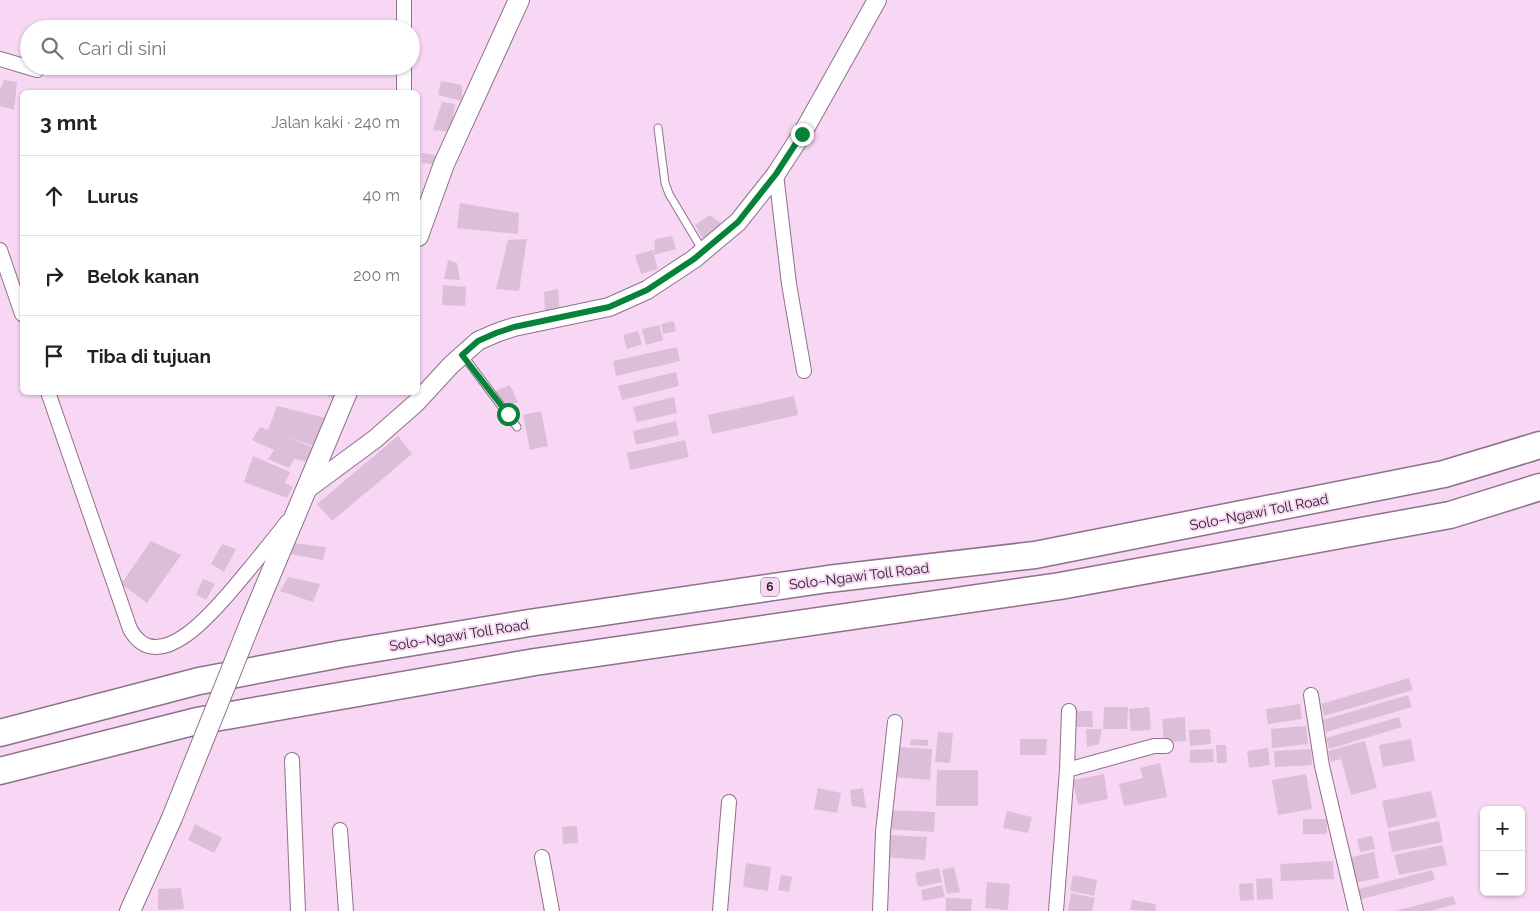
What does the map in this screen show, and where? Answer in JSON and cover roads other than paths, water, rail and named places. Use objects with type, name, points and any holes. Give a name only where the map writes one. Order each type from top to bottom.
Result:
[{"type":"highway","name":"Solo–Ngawi Toll Road","points":[[0,733],[199,681],[341,654],[529,623],[828,579],[1035,555],[1444,474],[1540,445]]},
{"type":"highway","points":[[0,771],[197,721],[535,662],[1079,583],[1450,515],[1540,487]]},
{"type":"main road","points":[[420,231],[444,164],[519,0]]},
{"type":"main road","points":[[130,911],[172,818],[251,621],[346,395]]},
{"type":"street","points":[[404,0],[404,20]]},
{"type":"street","points":[[306,490],[382,433],[416,403],[478,341],[514,327],[602,309],[640,294],[703,250],[738,222],[776,174],[802,134],[877,0]]},
{"type":"street","points":[[0,59],[20,65]]},
{"type":"street","points":[[404,75],[404,90]]},
{"type":"street","points":[[776,174],[789,284],[804,371]]},
{"type":"street","points":[[0,250],[20,308]]},
{"type":"street","points":[[49,395],[130,629],[137,640],[149,647],[159,648],[179,640],[213,612],[296,512]]},
{"type":"street","points":[[1311,695],[1322,766],[1356,911]]},
{"type":"street","points":[[1056,911],[1070,712]]},
{"type":"street","points":[[880,911],[883,832],[895,722]]},
{"type":"street","points":[[1067,770],[1154,746],[1166,746]]},
{"type":"street","points":[[292,760],[298,911]]},
{"type":"street","points":[[720,911],[729,802]]},
{"type":"street","points":[[340,830],[346,911]]},
{"type":"street","points":[[542,857],[552,911]]},
{"type":"lane","points":[[658,128],[665,183],[669,194],[703,250]]},
{"type":"lane","points":[[462,355],[517,427]]}]
